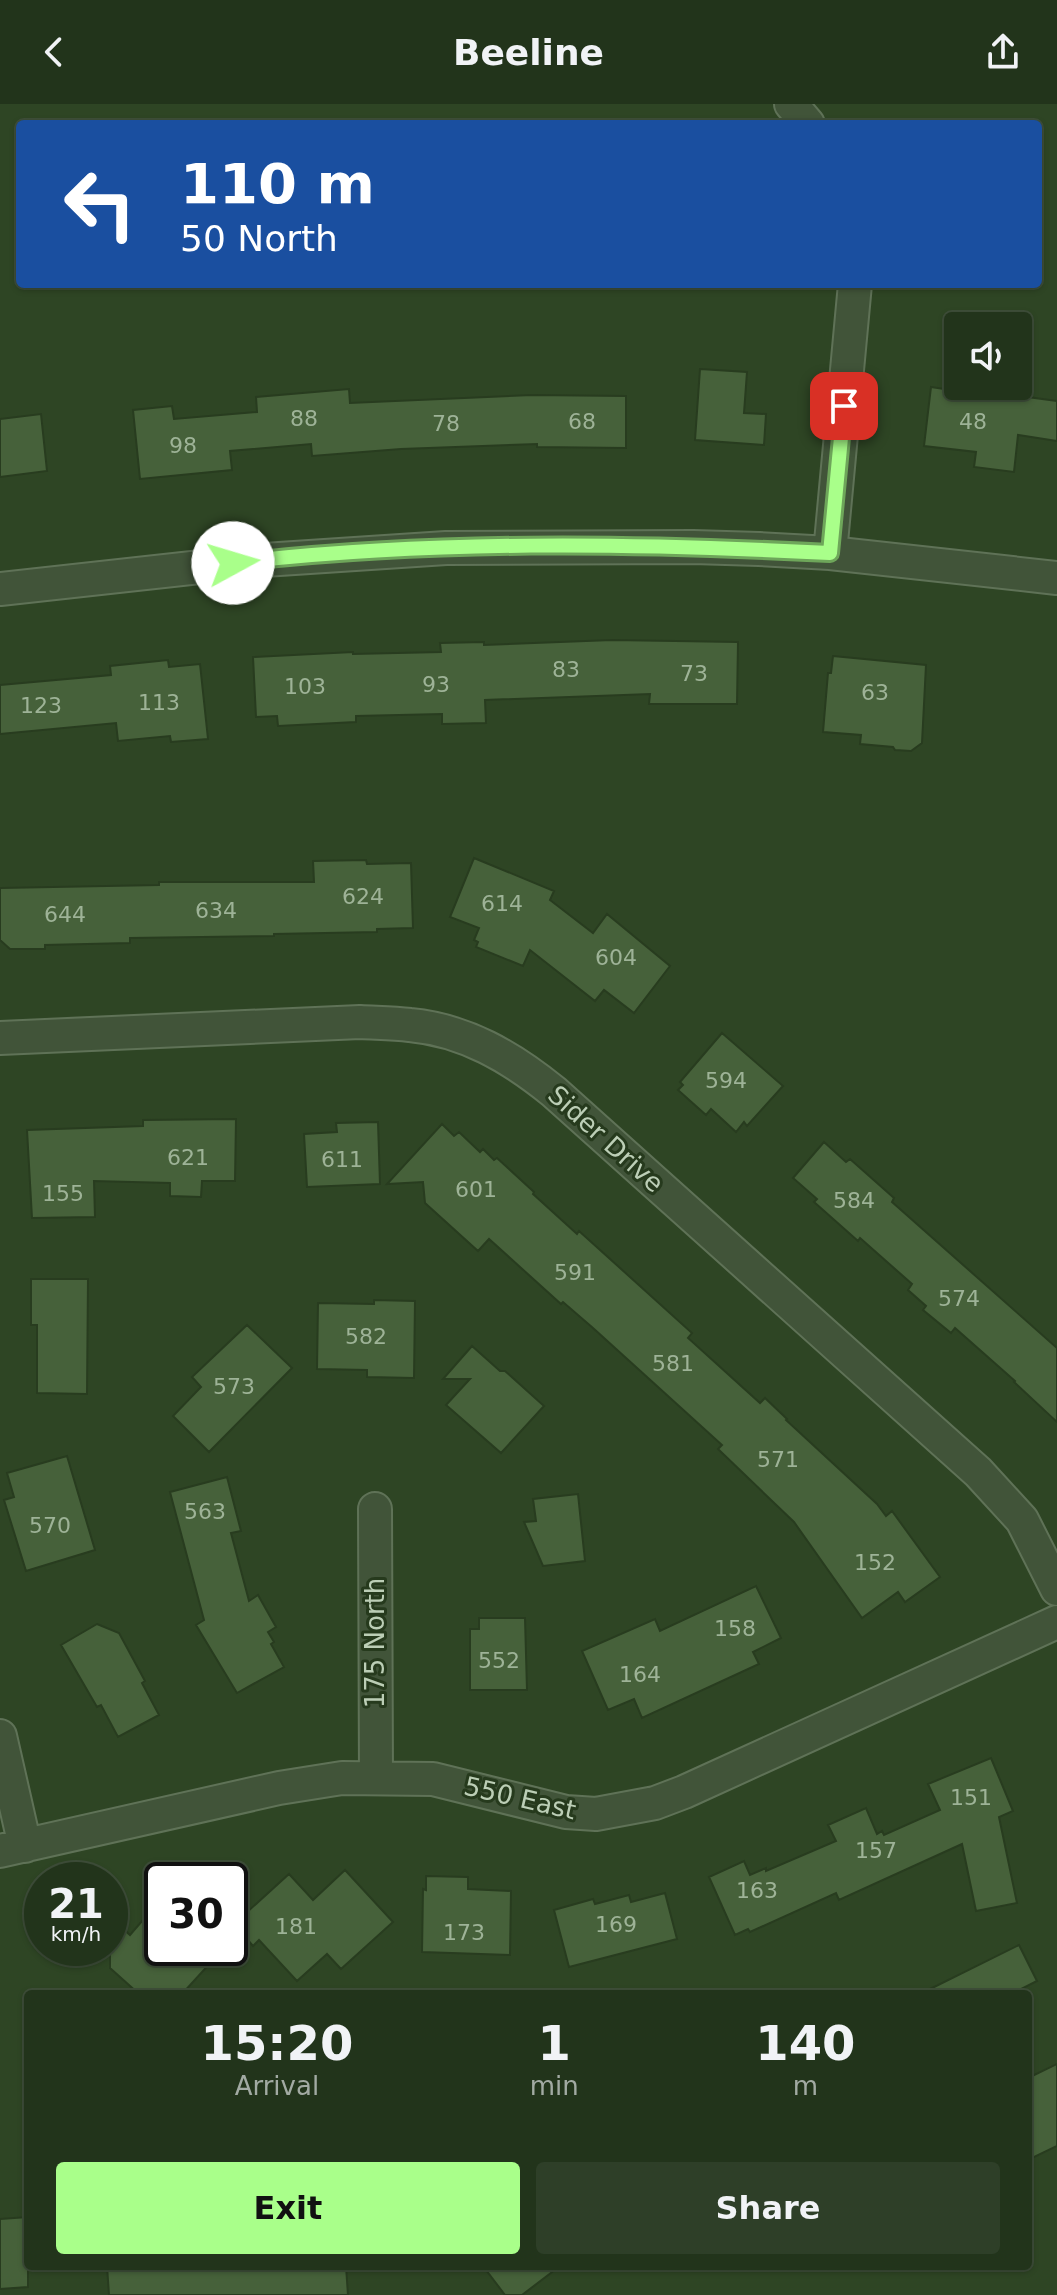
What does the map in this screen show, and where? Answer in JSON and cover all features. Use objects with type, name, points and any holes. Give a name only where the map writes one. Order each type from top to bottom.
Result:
[{"type":"street","points":[[791,104],[805,120]]},
{"type":"street","points":[[830,553],[855,288]]},
{"type":"street","points":[[0,589],[264,560],[446,548],[693,547],[830,553],[1057,578]]},
{"type":"street","name":"Sider Drive","points":[[0,1038],[360,1022],[434,1029],[495,1050],[525,1068],[554,1092],[978,1472],[1022,1520],[1057,1589]]},
{"type":"street","name":"175 North","points":[[375,1509],[376,1777]]},
{"type":"street","name":"550 East","points":[[12,1848],[310,1782],[376,1777],[433,1779],[566,1812],[596,1814],[624,1811],[684,1792],[1057,1622]]},
{"type":"street","points":[[0,1736],[12,1848]]},
{"type":"building","points":[[700,369],[747,372],[744,413],[766,414],[764,445],[695,440]]},
{"type":"building","points":[[931,387],[944,389],[944,400],[1032,400],[1032,398],[1057,401],[1057,441],[1018,435],[1014,472],[974,467],[976,452],[924,446]]},
{"type":"building","points":[[349,389],[350,403],[532,395],[626,396],[626,448],[537,447],[537,444],[312,456],[311,444],[230,451],[232,470],[140,479],[133,410],[172,406],[174,419],[257,412],[256,397]]},
{"type":"building","points":[[41,414],[47,471],[0,477],[0,419]]},
{"type":"building","points":[[612,640],[738,642],[737,704],[649,704],[650,694],[485,700],[486,723],[442,724],[442,714],[356,716],[356,722],[278,726],[277,716],[256,717],[253,657],[441,652],[440,643],[484,642],[484,645]]},
{"type":"building","points":[[833,656],[926,665],[922,743],[911,751],[895,750],[893,747],[860,744],[861,735],[823,732],[828,673],[831,673]]},
{"type":"building","points":[[168,660],[169,667],[200,664],[208,739],[171,742],[170,736],[118,741],[116,723],[0,734],[0,685],[111,675],[110,666]]},
{"type":"building","points":[[474,858],[554,891],[550,900],[593,933],[607,914],[670,966],[634,1013],[604,990],[595,1001],[530,950],[523,966],[476,947],[478,942],[474,940],[479,928],[450,917]]},
{"type":"building","points":[[366,860],[367,864],[411,863],[413,928],[274,936],[130,938],[130,943],[45,945],[45,949],[10,949],[0,940],[0,888],[159,885],[159,882],[314,882],[313,861]]},
{"type":"building","points":[[722,1033],[783,1086],[747,1126],[744,1122],[736,1132],[711,1109],[706,1115],[678,1090],[683,1085],[680,1082]]},
{"type":"building","points":[[236,1119],[235,1181],[202,1181],[201,1197],[170,1196],[170,1183],[94,1181],[95,1217],[32,1218],[27,1130],[143,1126],[143,1120]]},
{"type":"building","points":[[378,1122],[380,1184],[307,1187],[304,1134],[337,1132],[336,1123]]},
{"type":"building","points":[[442,1124],[454,1136],[459,1132],[480,1152],[483,1149],[494,1160],[497,1158],[577,1234],[579,1231],[692,1333],[688,1338],[760,1403],[765,1398],[886,1516],[892,1511],[940,1577],[905,1602],[898,1592],[862,1618],[794,1522],[718,1449],[722,1445],[489,1239],[478,1251],[425,1203],[423,1182],[387,1184]]},
{"type":"building","points":[[824,1142],[846,1162],[850,1159],[894,1198],[892,1202],[1057,1348],[1057,1422],[955,1328],[951,1333],[923,1310],[926,1306],[908,1290],[912,1284],[814,1202],[817,1199],[793,1178]]},
{"type":"building","points":[[31,1279],[88,1279],[87,1394],[37,1393],[37,1325],[31,1325]]},
{"type":"building","points":[[374,1300],[415,1301],[414,1378],[367,1377],[367,1370],[317,1369],[318,1303],[374,1304]]},
{"type":"building","points":[[247,1325],[292,1368],[209,1452],[173,1416],[201,1387],[192,1377]]},
{"type":"building","points":[[472,1346],[544,1406],[501,1453],[446,1405],[470,1379],[443,1379]]},
{"type":"building","points":[[67,1456],[95,1550],[26,1571],[4,1500],[14,1497],[7,1473]]},
{"type":"building","points":[[227,1477],[241,1531],[231,1533],[249,1601],[258,1595],[276,1627],[268,1632],[284,1667],[237,1693],[196,1625],[204,1620],[170,1492]]},
{"type":"building","points":[[578,1494],[585,1561],[543,1566],[524,1522],[536,1521],[533,1499]]},
{"type":"building","points":[[756,1586],[781,1638],[753,1652],[759,1664],[642,1718],[634,1699],[608,1710],[582,1651],[655,1619],[660,1631]]},
{"type":"building","points":[[479,1618],[525,1618],[527,1690],[470,1690],[470,1629],[479,1629]]},
{"type":"building","points":[[97,1624],[119,1633],[159,1715],[118,1737],[101,1705],[97,1707],[61,1645]]},
{"type":"building","points":[[991,1758],[1013,1811],[999,1817],[1017,1903],[976,1911],[962,1844],[839,1900],[836,1893],[750,1932],[748,1929],[735,1935],[709,1877],[744,1861],[750,1875],[766,1868],[766,1871],[836,1841],[828,1825],[866,1808],[877,1834],[882,1831],[884,1835],[940,1810],[928,1784]]},
{"type":"building","points":[[345,1870],[393,1922],[341,1969],[327,1954],[297,1981],[259,1940],[253,1946],[248,1940],[248,1911],[289,1874],[313,1900]]},
{"type":"building","points":[[426,1876],[468,1877],[468,1889],[511,1891],[510,1955],[422,1952]]},
{"type":"building","points":[[665,1893],[677,1939],[569,1967],[554,1910],[593,1899],[595,1904],[629,1895],[631,1902]]},
{"type":"building","points":[[142,1921],[144,1966],[208,1966],[186,1990],[135,1990],[110,1968],[128,1966],[128,1933],[130,1935]]},
{"type":"building","points":[[1019,1945],[1037,1981],[1019,1990],[928,1990]]},
{"type":"building","points":[[1057,2064],[1057,2146],[1032,2158],[1032,2076]]},
{"type":"building","points":[[24,2217],[24,2270],[28,2270],[28,2287],[0,2289],[0,2219]]},
{"type":"building","points":[[107,2270],[346,2270],[348,2295],[109,2295]]},
{"type":"building","points":[[486,2270],[555,2270],[522,2295],[505,2295]]},
{"type":"route","points":[[233,563],[446,548],[693,547],[830,553],[844,406]]}]
